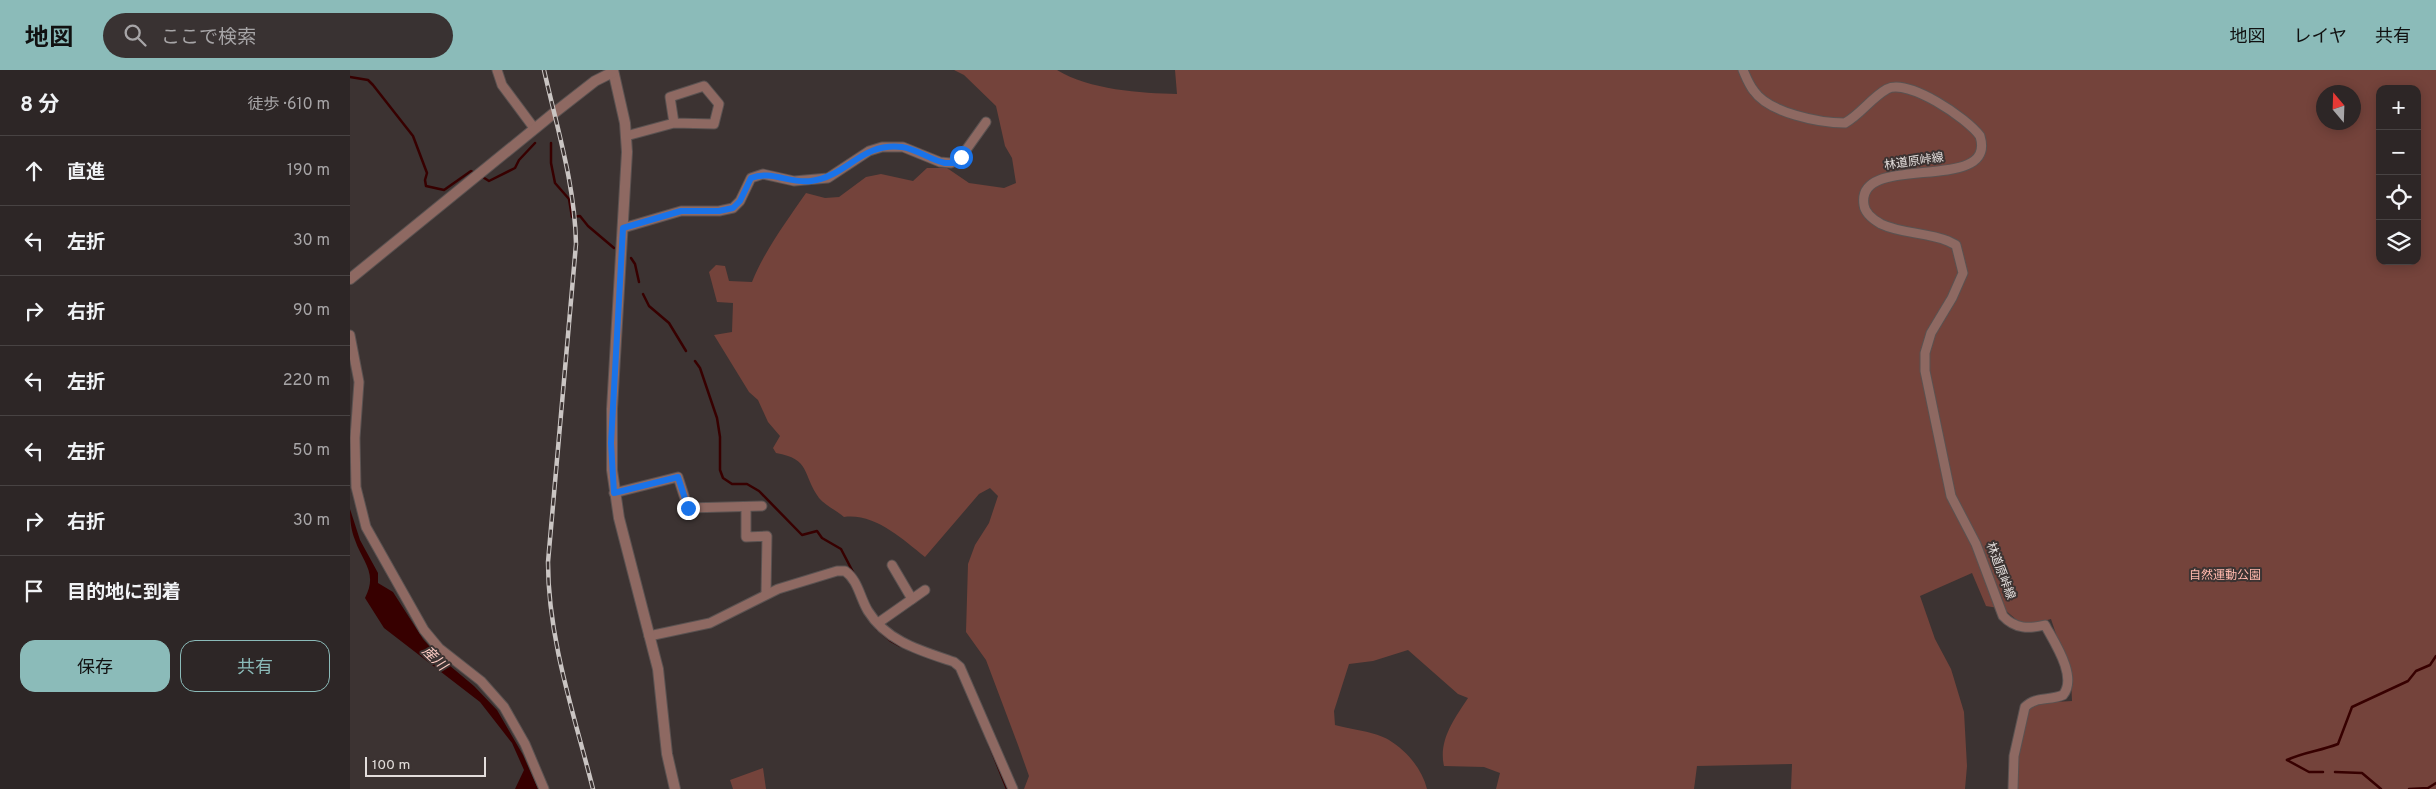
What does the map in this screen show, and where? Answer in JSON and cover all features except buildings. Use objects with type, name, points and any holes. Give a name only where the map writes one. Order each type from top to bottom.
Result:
[{"type":"street","points":[[497,70],[502,85],[534,128]]},
{"type":"street","name":"林道原峠線","points":[[1743,70],[1755,92],[1775,108],[1822,121],[1845,123],[1881,93],[1901,86],[1955,113],[1980,136],[1980,150],[1977,157],[1968,164],[1946,172],[1895,175],[1879,179],[1870,185],[1864,195],[1864,206],[1869,215],[1882,224],[1896,229],[1936,236],[1956,245],[1963,273],[1952,298],[1931,333],[1925,353],[1928,390],[1942,444],[1951,496],[1979,550],[2003,616],[2009,622],[2018,626],[2032,628],[2045,625],[2063,657],[2068,685],[2063,695],[2031,701],[2025,707],[2014,756],[2013,789]]},
{"type":"street","points":[[350,279],[534,128],[588,86],[613,71],[623,111],[626,136],[611,443],[614,493],[660,681],[667,754],[675,789]]},
{"type":"street","points":[[626,136],[674,123],[714,124],[719,104],[704,86],[670,96],[674,123]]},
{"type":"street","points":[[623,228],[681,211],[719,211],[733,208],[740,201],[751,178],[763,174],[802,181],[828,178],[869,151],[882,147],[902,147],[940,162],[952,163],[961,157],[986,122]]},
{"type":"street","points":[[350,335],[359,382],[355,438],[356,486],[366,527],[424,630],[439,648],[480,681],[504,706],[525,744],[544,789]]},
{"type":"street","points":[[614,493],[678,477],[688,508],[762,506]]},
{"type":"street","points":[[746,507],[746,537],[767,536],[766,594]]},
{"type":"street","points":[[892,565],[912,599]]},
{"type":"street","points":[[649,636],[710,623],[766,594],[792,584],[845,571],[853,579],[863,602],[878,624],[891,636],[903,643],[954,662],[960,667],[1013,789]]},
{"type":"street","points":[[878,624],[925,590]]},
{"type":"green space","name":"自然運動公園","points":[[954,70],[1057,70],[1070,77],[1100,86],[1148,93],[1177,94],[1175,70],[2436,70],[2436,789],[2017,789],[2018,757],[2028,709],[2038,703],[2072,701],[2071,679],[2051,619],[2033,624],[2019,622],[2004,609],[1986,606],[1972,573],[1920,596],[1935,639],[1951,669],[1964,712],[1967,766],[1965,789],[1791,789],[1792,764],[1697,766],[1694,789],[1496,789],[1500,773],[1484,767],[1444,766],[1443,747],[1446,738],[1453,721],[1468,698],[1458,694],[1408,650],[1373,661],[1349,664],[1334,711],[1335,725],[1377,735],[1396,744],[1418,768],[1427,789],[1024,789],[1029,776],[1018,745],[986,660],[966,632],[968,564],[975,545],[989,523],[998,496],[990,488],[979,494],[925,557],[897,535],[877,523],[855,517],[844,517],[824,503],[819,498],[801,464],[795,459],[776,453],[773,448],[780,436],[768,422],[758,400],[749,392],[714,335],[732,332],[733,303],[717,302],[709,272],[716,265],[725,266],[729,281],[752,282],[770,247],[806,193],[825,198],[839,197],[866,177],[881,174],[913,181],[927,168],[947,168],[969,183],[1004,188],[1016,183],[1012,158],[1005,146],[996,106],[964,75]]},
{"type":"green space","points":[[763,768],[766,789],[733,789],[730,780]]},
{"type":"water","name":"産川","points":[[350,509],[360,540],[378,573],[378,583],[393,592],[423,639],[437,655],[474,686],[497,710],[523,755],[538,789],[515,789],[524,770],[512,743],[480,702],[384,628],[365,598],[369,589],[370,575],[354,536]]},
{"type":"waterway","points":[[350,77],[368,80],[413,136],[427,173],[426,186],[444,190],[471,171],[476,174]]},
{"type":"waterway","points":[[481,176],[489,181],[515,168],[519,160],[535,143]]},
{"type":"waterway","points":[[551,143],[551,163],[555,183],[569,199],[572,217],[580,216],[588,226],[614,248]]},
{"type":"waterway","points":[[631,258],[635,264],[639,282]]},
{"type":"waterway","points":[[643,294],[649,306],[669,323],[686,351]]},
{"type":"waterway","points":[[695,361],[700,368],[717,418],[720,437],[720,470],[723,478],[732,484],[747,484],[759,491],[802,535],[817,531],[822,538],[841,549],[854,574]]},
{"type":"waterway","points":[[877,629],[900,646]]},
{"type":"waterway","points":[[2287,760],[2338,744],[2352,707],[2408,681],[2416,671],[2430,665],[2436,656]]},
{"type":"waterway","points":[[989,744],[1007,789]]},
{"type":"waterway","points":[[2287,760],[2309,772],[2323,772]]},
{"type":"waterway","points":[[2335,772],[2362,773],[2381,789]]},
{"type":"waterway","points":[[2409,789],[2428,788],[2436,783]]},
{"type":"railway","points":[[544,70],[569,178],[576,244],[548,562],[549,591],[552,619],[563,676],[593,789]]},
{"type":"route","points":[[688,508],[678,477],[614,493],[611,443],[612,409],[623,228],[681,211],[719,211],[733,208],[740,201],[744,188],[751,178],[763,174],[794,181],[828,178],[869,151],[882,147],[902,147],[915,150],[945,163],[952,163],[961,157]]}]
